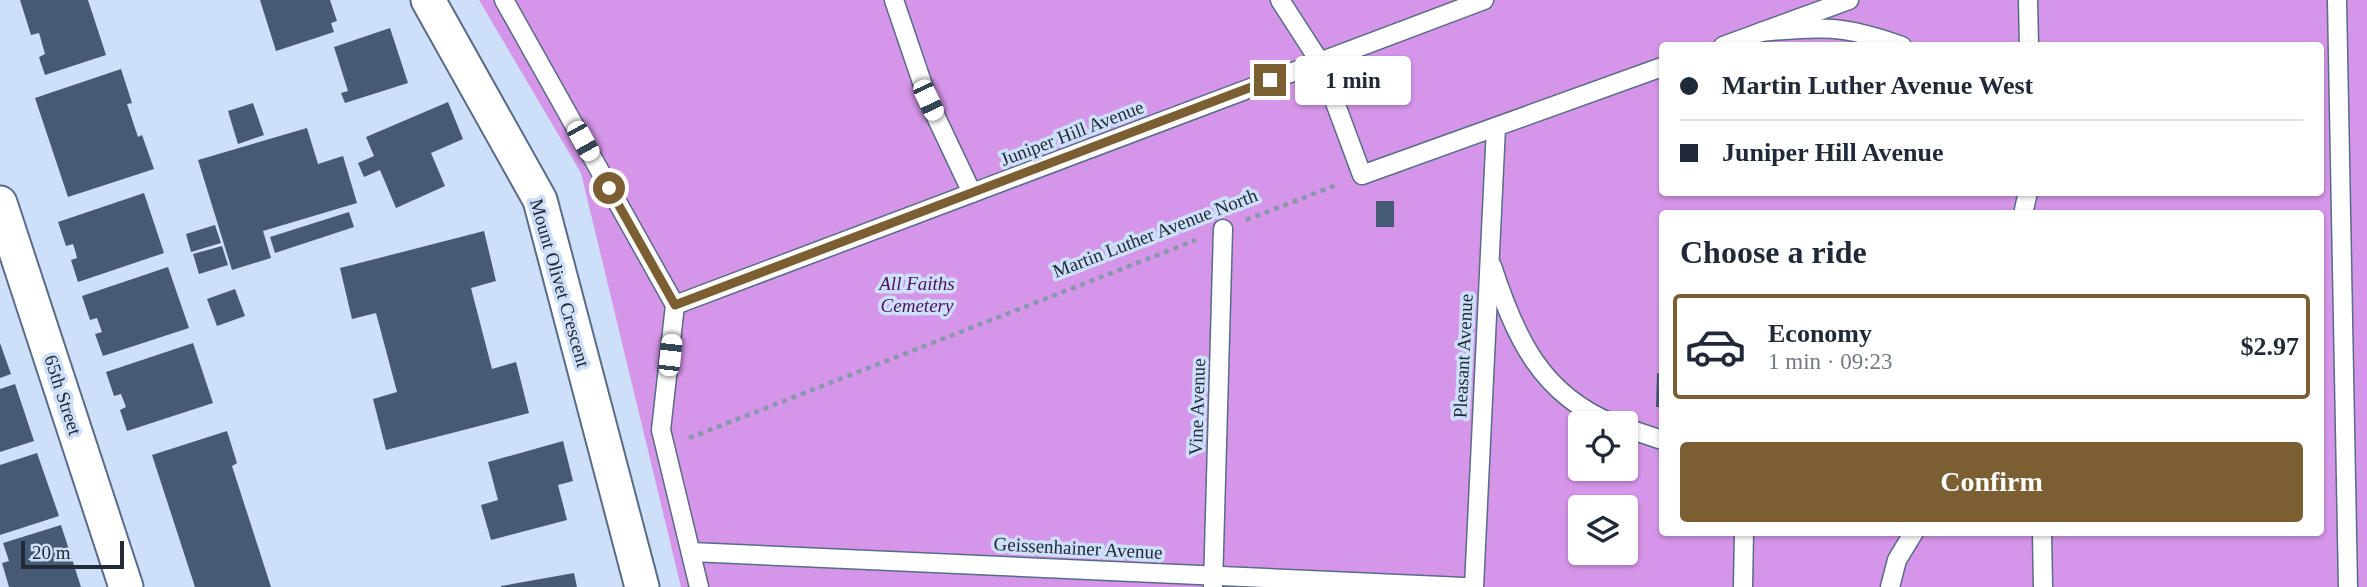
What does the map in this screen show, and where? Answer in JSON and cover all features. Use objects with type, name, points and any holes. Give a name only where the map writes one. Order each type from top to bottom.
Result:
[{"type":"street","name":"Mount Olivet Crescent","points":[[428,0],[540,200],[642,587]]},
{"type":"street","name":"65th Street","points":[[0,203],[126,587]]},
{"type":"lane","points":[[504,0],[675,305],[662,430],[699,587]]},
{"type":"lane","points":[[894,0],[928,100],[972,193]]},
{"type":"lane","points":[[1280,0],[1320,62],[1362,175],[1659,68]]},
{"type":"lane","name":"Juniper Hill Avenue","points":[[675,305],[1483,0]]},
{"type":"lane","points":[[1734,42],[1849,0]]},
{"type":"lane","points":[[2028,0],[2029,42]]},
{"type":"lane","points":[[2337,0],[2348,587]]},
{"type":"lane","points":[[1761,32],[1826,26],[1866,32],[1892,42]]},
{"type":"lane","name":"Pleasant Avenue","points":[[1474,587],[1496,127]]},
{"type":"lane","name":"Vine Avenue","points":[[1213,581],[1223,229]]},
{"type":"lane","points":[[1489,256],[1521,342],[1548,383],[1586,411]]},
{"type":"lane","points":[[1638,432],[1659,439]]},
{"type":"lane","points":[[1743,587],[1744,536]]},
{"type":"lane","points":[[1890,587],[1897,560],[1912,536]]},
{"type":"lane","points":[[2042,536],[2043,587]]},
{"type":"lane","name":"Geissenhainer Avenue","points":[[691,552],[1213,581],[1464,587]]},
{"type":"path","name":"Martin Luther Avenue North","points":[[665,447],[1362,175]]},
{"type":"green space","name":"All Faiths Cemetery","points":[[479,0],[2367,0],[2367,587],[681,587],[581,173]]},
{"type":"building","points":[[20,0],[88,0],[106,55],[45,75],[39,57],[45,54],[39,33],[31,35]]},
{"type":"building","points":[[260,0],[330,0],[337,21],[331,23],[334,32],[276,51]]},
{"type":"building","points":[[390,28],[408,83],[345,103],[341,93],[348,91],[334,47]]},
{"type":"building","points":[[121,69],[132,103],[127,104],[138,137],[142,135],[154,169],[68,197],[35,98]]},
{"type":"building","points":[[448,102],[463,139],[431,153],[445,186],[396,208],[380,170],[364,177],[358,163],[374,156],[366,137]]},
{"type":"building","points":[[253,103],[264,135],[238,144],[228,111]]},
{"type":"building","points":[[307,128],[318,164],[343,156],[357,203],[263,231],[271,258],[232,270],[198,160]]},
{"type":"building","points":[[144,193],[164,253],[78,282],[71,260],[77,258],[73,244],[66,246],[58,222]]},
{"type":"building","points":[[1376,201],[1394,201],[1394,227],[1376,227]]},
{"type":"building","points":[[349,212],[354,227],[275,253],[270,237]]},
{"type":"building","points":[[215,225],[221,243],[191,252],[186,234]]},
{"type":"building","points":[[484,231],[496,281],[471,288],[492,369],[516,362],[529,413],[386,450],[373,399],[397,392],[376,313],[352,319],[340,268]]},
{"type":"building","points":[[222,246],[228,265],[199,274],[193,254]]},
{"type":"building","points":[[168,267],[189,328],[103,356],[95,334],[102,332],[97,318],[90,320],[82,296]]},
{"type":"building","points":[[235,289],[245,316],[217,326],[207,299]]},
{"type":"building","points":[[0,343],[11,374],[0,378]]},
{"type":"building","points":[[193,343],[213,403],[127,431],[120,410],[126,407],[121,394],[114,396],[106,372]]},
{"type":"building","points":[[1657,373],[1659,407],[1656,407]]},
{"type":"building","points":[[15,384],[34,441],[0,452],[0,389]]},
{"type":"building","points":[[227,431],[237,463],[232,466],[271,587],[195,587],[152,455]]},
{"type":"building","points":[[563,441],[573,481],[558,485],[567,520],[491,540],[481,505],[498,500],[488,462]]},
{"type":"building","points":[[37,453],[59,516],[0,535],[0,465]]},
{"type":"building","points":[[61,525],[81,587],[9,587],[2,563],[9,561],[3,543]]},
{"type":"building","points":[[574,573],[577,587],[501,587],[501,586]]},
{"type":"route","points":[[609,188],[675,305],[1270,80]]}]
